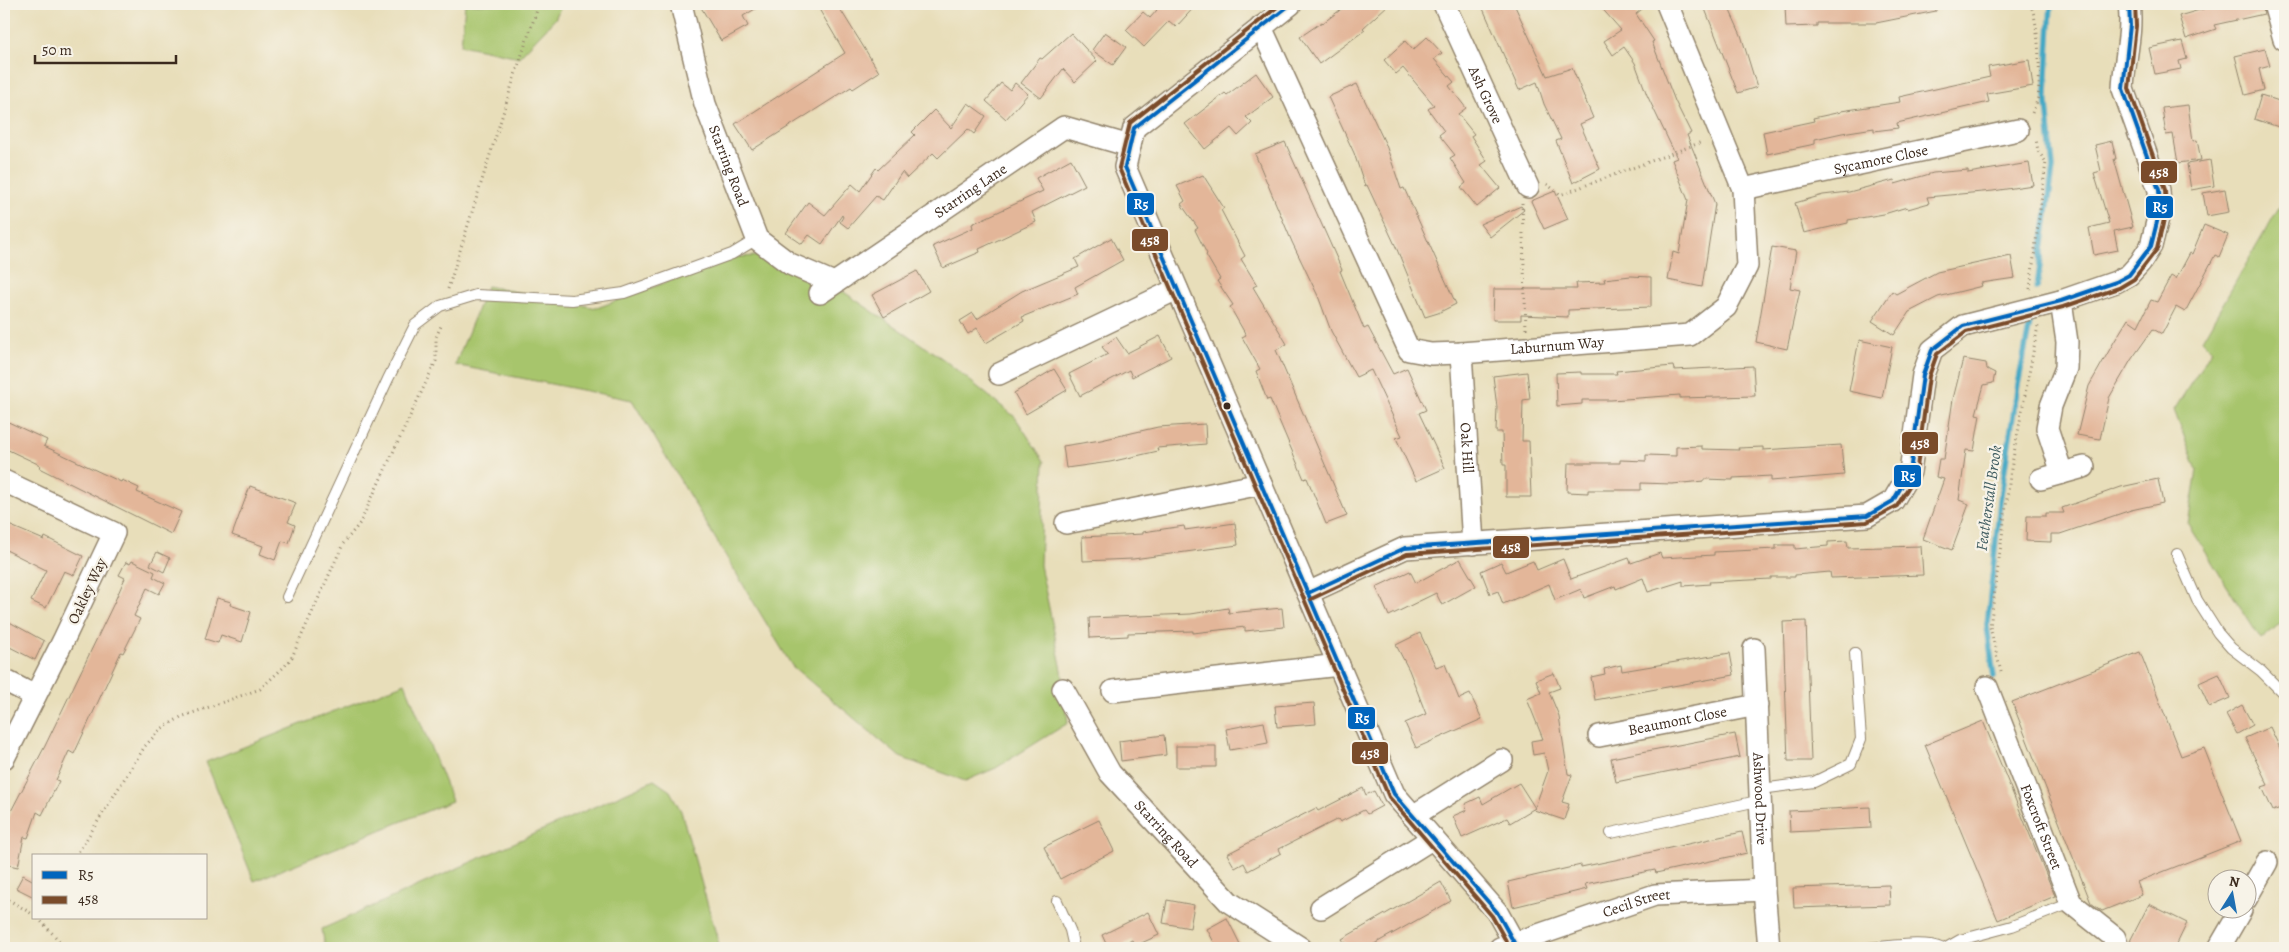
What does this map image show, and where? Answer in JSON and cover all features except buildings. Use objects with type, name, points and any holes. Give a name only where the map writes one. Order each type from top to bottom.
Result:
[{"type":"street","name":"Starring Road","points":[[681,4],[705,104],[757,239]]},
{"type":"street","points":[[1291,4],[1134,128],[1125,167],[1394,794],[1497,912],[1510,946]]},
{"type":"street","name":"Ash Grove","points":[[1444,4],[1528,187]]},
{"type":"street","name":"Laburnum Way","points":[[1261,27],[1409,350],[1431,354],[1460,353],[1690,335],[1726,307],[1747,266],[1743,190],[1668,4]]},
{"type":"street","points":[[1308,593],[1405,548],[1867,516],[1893,501],[1910,472],[1923,375],[1932,350],[1963,326],[2043,306],[2116,282],[2129,275],[2140,263],[2151,246],[2160,210],[2159,190],[2124,89],[2124,72],[2131,22],[2129,4]]},
{"type":"street","points":[[2274,4],[2284,39]]},
{"type":"street","name":"Starring Lane","points":[[757,239],[790,264],[827,288],[1064,127],[1130,146]]},
{"type":"street","name":"Sycamore Close","points":[[1743,190],[2028,129]]},
{"type":"street","points":[[999,374],[1177,289]]},
{"type":"street","points":[[2043,306],[2067,342],[2066,368],[2051,406],[2046,428],[2062,473]]},
{"type":"street","name":"Oak Hill","points":[[1460,353],[1473,544]]},
{"type":"street","points":[[2041,479],[2084,467]]},
{"type":"street","name":"Oakley Way","points":[[4,480],[114,533],[4,758]]},
{"type":"street","points":[[1066,523],[1261,484]]},
{"type":"street","name":"Ashwood Drive","points":[[1754,649],[1764,890],[1769,948]]},
{"type":"street","points":[[1113,690],[1339,665]]},
{"type":"street","points":[[4,680],[35,696]]},
{"type":"street","name":"Foxcroft Street","points":[[1995,684],[2071,903]]},
{"type":"street","name":"Starring Road","points":[[1063,689],[1110,773],[1229,902],[1301,948]]},
{"type":"street","name":"Beaumont Close","points":[[1599,736],[1757,705]]},
{"type":"street","points":[[1413,816],[1502,760]]},
{"type":"street","points":[[1321,908],[1433,838]]},
{"type":"street","points":[[2256,881],[2267,862]]},
{"type":"street","name":"Cecil Street","points":[[1510,946],[1655,895],[1764,890]]},
{"type":"street","points":[[2071,903],[2115,938],[2118,948]]},
{"type":"street","points":[[2219,948],[2235,920]]},
{"type":"lane","points":[[287,597],[415,325],[440,306],[476,295],[572,300],[624,292],[732,254],[757,239]]},
{"type":"lane","points":[[2177,554],[2197,600],[2218,633],[2231,648],[2261,671],[2285,695]]},
{"type":"lane","points":[[1611,832],[1814,782],[1851,764],[1860,740],[1855,653]]},
{"type":"lane","points":[[1057,901],[1070,930],[1074,948]]},
{"type":"lane","points":[[1946,948],[1960,940],[2012,926],[2071,903]]},
{"type":"lane","points":[[1868,948],[1921,945],[1941,948]]},
{"type":"path","points":[[77,854],[146,746],[161,729],[181,717],[260,689],[292,657],[332,565],[343,544],[360,522],[436,361],[436,337],[450,303],[448,290],[514,75],[540,4]]},
{"type":"path","points":[[1995,684],[1990,627],[2011,469],[2043,306],[2046,162],[2038,151],[2028,129],[2038,98],[2035,20],[2030,4]]},
{"type":"path","points":[[1527,348],[1522,198],[1528,187],[1542,179],[1560,195],[1721,135]]},
{"type":"path","points":[[4,897],[32,914]]},
{"type":"path","points":[[40,920],[66,948]]},
{"type":"green space","points":[[465,4],[562,4],[555,19],[519,57],[461,45]]},
{"type":"green space","points":[[2285,197],[2285,619],[2261,640],[2188,524],[2197,470],[2174,410],[2212,350],[2202,340]]},
{"type":"green space","points":[[789,255],[943,359],[1015,417],[1044,461],[1040,565],[1062,670],[1068,723],[996,768],[965,781],[900,757],[792,666],[632,400],[455,365],[487,286],[597,308],[733,257]]},
{"type":"green space","points":[[405,683],[452,801],[254,881],[206,762]]},
{"type":"green space","points":[[654,780],[670,791],[681,811],[720,948],[325,948],[322,929]]},
{"type":"waterway","name":"Featherstall Brook","points":[[2037,288],[2053,168],[2046,93],[2051,4]]},
{"type":"waterway","name":"Featherstall Brook","points":[[1994,677],[1987,626],[2000,501],[2017,390],[2030,323]]},
{"type":"transit line","name":"458","points":[[1281,4],[1130,123],[1119,168],[1389,797],[1492,916],[1510,948]]},
{"type":"transit line","name":"R5","points":[[1291,4],[1134,128],[1125,167],[1394,794],[1497,912],[1517,948]]},
{"type":"transit line","name":"R5","points":[[1308,593],[1405,548],[1867,516],[1893,501],[1910,472],[1923,375],[1932,350],[1963,326],[2061,301],[2116,282],[2129,275],[2151,246],[2160,210],[2159,190],[2123,89],[2130,25],[2129,4]]},
{"type":"transit line","name":"458","points":[[1311,599],[1407,554],[1867,522],[1897,506],[1916,475],[1929,376],[1937,354],[1966,332],[2063,307],[2119,288],[2134,279],[2157,249],[2166,211],[2165,190],[2129,88],[2136,26],[2135,4]]}]
